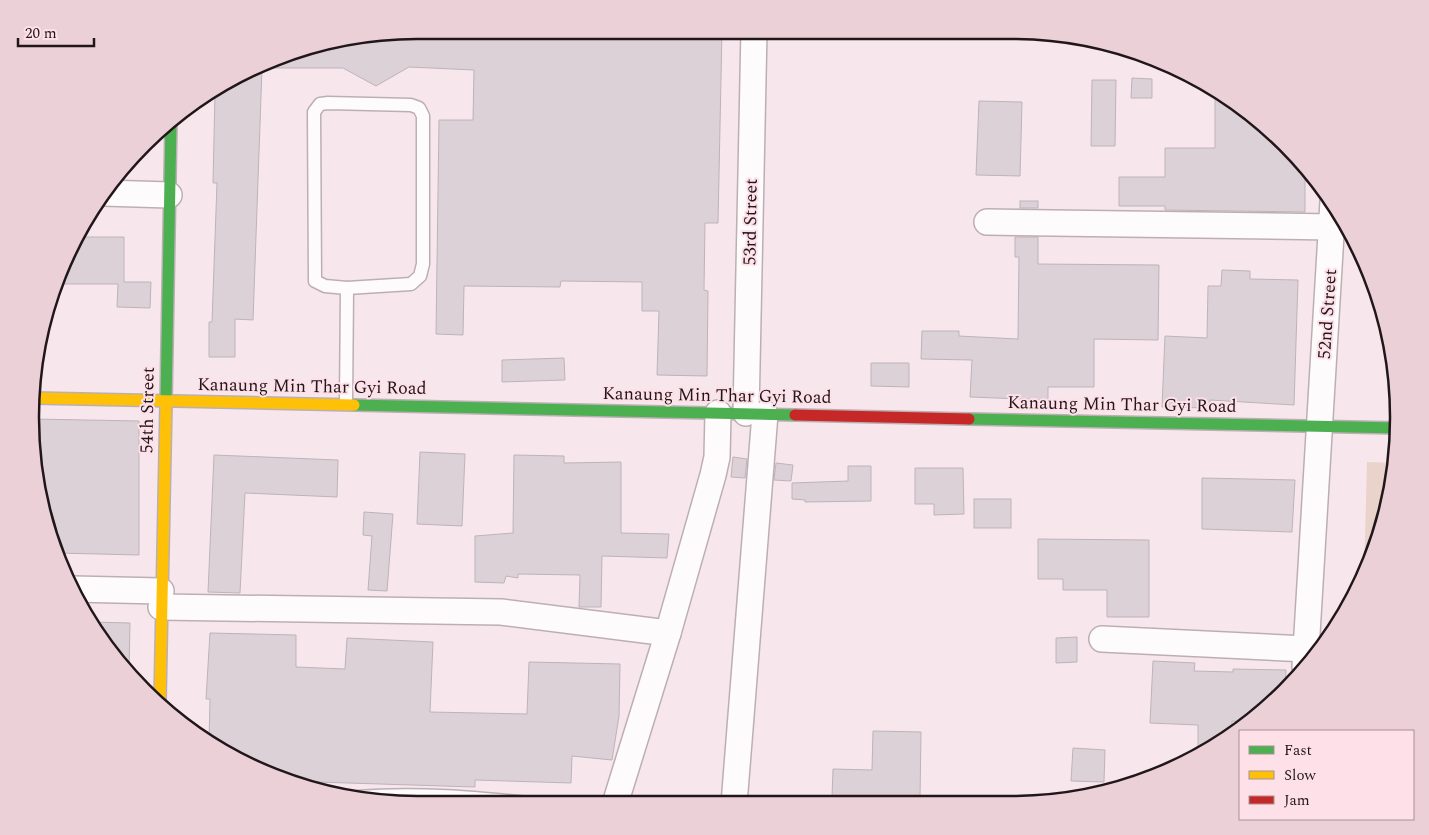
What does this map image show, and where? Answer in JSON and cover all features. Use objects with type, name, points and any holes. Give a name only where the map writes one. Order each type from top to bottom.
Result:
[{"type":"street","name":"53rd Street","points":[[734,796],[756,413],[754,39]]},
{"type":"street","name":"54th Street","points":[[160,694],[171,131]]},
{"type":"street","points":[[113,193],[169,195]]},
{"type":"street","name":"52nd Street","points":[[1306,655],[1332,217]]},
{"type":"street","points":[[987,222],[1332,227]]},
{"type":"street","name":"Kanaung Min Thar Gyi Road","points":[[40,398],[346,403],[1390,428]]},
{"type":"street","points":[[617,796],[668,633],[713,475],[716,457],[718,413]]},
{"type":"street","points":[[80,590],[161,599],[501,612],[668,633]]},
{"type":"street","points":[[1102,639],[1304,658]]},
{"type":"lane","points":[[328,103],[412,105],[418,108],[423,116],[423,264],[420,276],[411,284],[347,288],[325,286],[315,281],[314,112],[320,104],[328,103]]},
{"type":"lane","points":[[346,403],[347,288]]},
{"type":"lane","points":[[388,795],[437,796]]},
{"type":"shaded area","points":[[1367,462],[1387,463],[1377,516],[1365,553]]},
{"type":"building","points":[[722,39],[718,223],[705,223],[704,290],[708,291],[707,376],[657,375],[659,311],[642,311],[642,282],[561,281],[560,287],[464,286],[463,335],[436,334],[439,120],[473,120],[474,70],[409,67],[376,86],[343,68],[273,68],[296,59],[344,46],[393,40]]},
{"type":"building","points":[[262,73],[253,320],[235,319],[235,357],[209,357],[209,322],[212,322],[217,183],[213,183],[215,98],[228,89]]},
{"type":"building","points":[[1132,78],[1152,79],[1152,98],[1131,98]]},
{"type":"building","points":[[1092,80],[1116,80],[1115,146],[1091,146]]},
{"type":"building","points":[[1215,98],[1261,133],[1305,179],[1305,212],[1165,210],[1165,206],[1119,206],[1119,177],[1165,177],[1165,148],[1215,148]]},
{"type":"building","points":[[979,101],[1022,102],[1020,176],[976,175]]},
{"type":"building","points":[[1020,201],[1038,201],[1038,208],[1020,208]]},
{"type":"building","points":[[84,237],[124,237],[124,282],[151,282],[150,308],[117,307],[118,284],[64,284]]},
{"type":"building","points":[[1015,237],[1038,237],[1038,264],[1159,265],[1158,340],[1094,339],[1094,387],[1048,387],[1048,400],[970,397],[972,360],[921,359],[922,331],[959,331],[959,336],[1018,339],[1019,257],[1015,257]]},
{"type":"building","points":[[1222,270],[1250,271],[1250,279],[1298,280],[1294,405],[1210,400],[1210,408],[1162,407],[1165,336],[1207,338],[1208,286],[1221,286]]},
{"type":"building","points":[[564,358],[565,380],[502,382],[502,360]]},
{"type":"building","points":[[871,363],[909,363],[909,387],[871,386]]},
{"type":"building","points":[[39,419],[139,421],[139,555],[65,553],[46,491],[42,467]]},
{"type":"building","points":[[420,452],[465,454],[462,526],[417,524]]},
{"type":"building","points":[[214,455],[338,460],[337,497],[245,493],[240,593],[208,592]]},
{"type":"building","points":[[514,455],[564,456],[564,463],[621,462],[621,533],[669,534],[667,558],[602,556],[601,607],[579,607],[580,575],[518,574],[518,578],[506,576],[504,583],[475,582],[475,536],[513,533]]},
{"type":"building","points":[[733,457],[747,459],[745,478],[731,477]]},
{"type":"building","points":[[776,463],[793,465],[791,481],[774,480]]},
{"type":"building","points":[[848,466],[871,466],[871,501],[805,502],[805,500],[792,499],[792,483],[848,481]]},
{"type":"building","points":[[915,468],[963,468],[964,514],[934,515],[934,504],[915,504]]},
{"type":"building","points":[[1202,478],[1295,480],[1292,532],[1202,529]]},
{"type":"building","points":[[974,499],[1011,499],[1011,528],[974,528]]},
{"type":"building","points":[[364,512],[393,514],[387,591],[368,590],[372,536],[363,535]]},
{"type":"building","points":[[1038,539],[1149,540],[1149,617],[1107,617],[1107,590],[1063,590],[1063,579],[1038,579]]},
{"type":"building","points":[[99,622],[130,623],[129,662]]},
{"type":"building","points":[[210,633],[296,635],[296,667],[345,669],[347,638],[433,642],[430,712],[527,714],[529,662],[620,664],[619,716],[612,760],[572,756],[571,783],[475,780],[475,787],[316,782],[250,757],[209,733],[210,699],[206,699]]},
{"type":"building","points":[[1077,637],[1077,662],[1056,663],[1056,638]]},
{"type":"building","points":[[1153,661],[1195,663],[1194,671],[1233,672],[1233,669],[1286,670],[1286,678],[1261,702],[1242,718],[1237,721],[1232,721],[1232,725],[1198,748],[1198,725],[1150,723]]},
{"type":"building","points":[[873,731],[921,732],[920,796],[832,796],[833,769],[872,770]]},
{"type":"building","points":[[1073,748],[1105,750],[1104,782],[1071,781]]},
{"type":"traffic: fast","points":[[166,403],[171,131]]},
{"type":"traffic: fast","points":[[354,405],[795,415]]},
{"type":"traffic: fast","points":[[969,419],[1390,428]]},
{"type":"traffic: slow","points":[[40,398],[354,405]]},
{"type":"traffic: slow","points":[[160,695],[166,403]]},
{"type":"traffic: jam","points":[[795,415],[969,419]]}]
